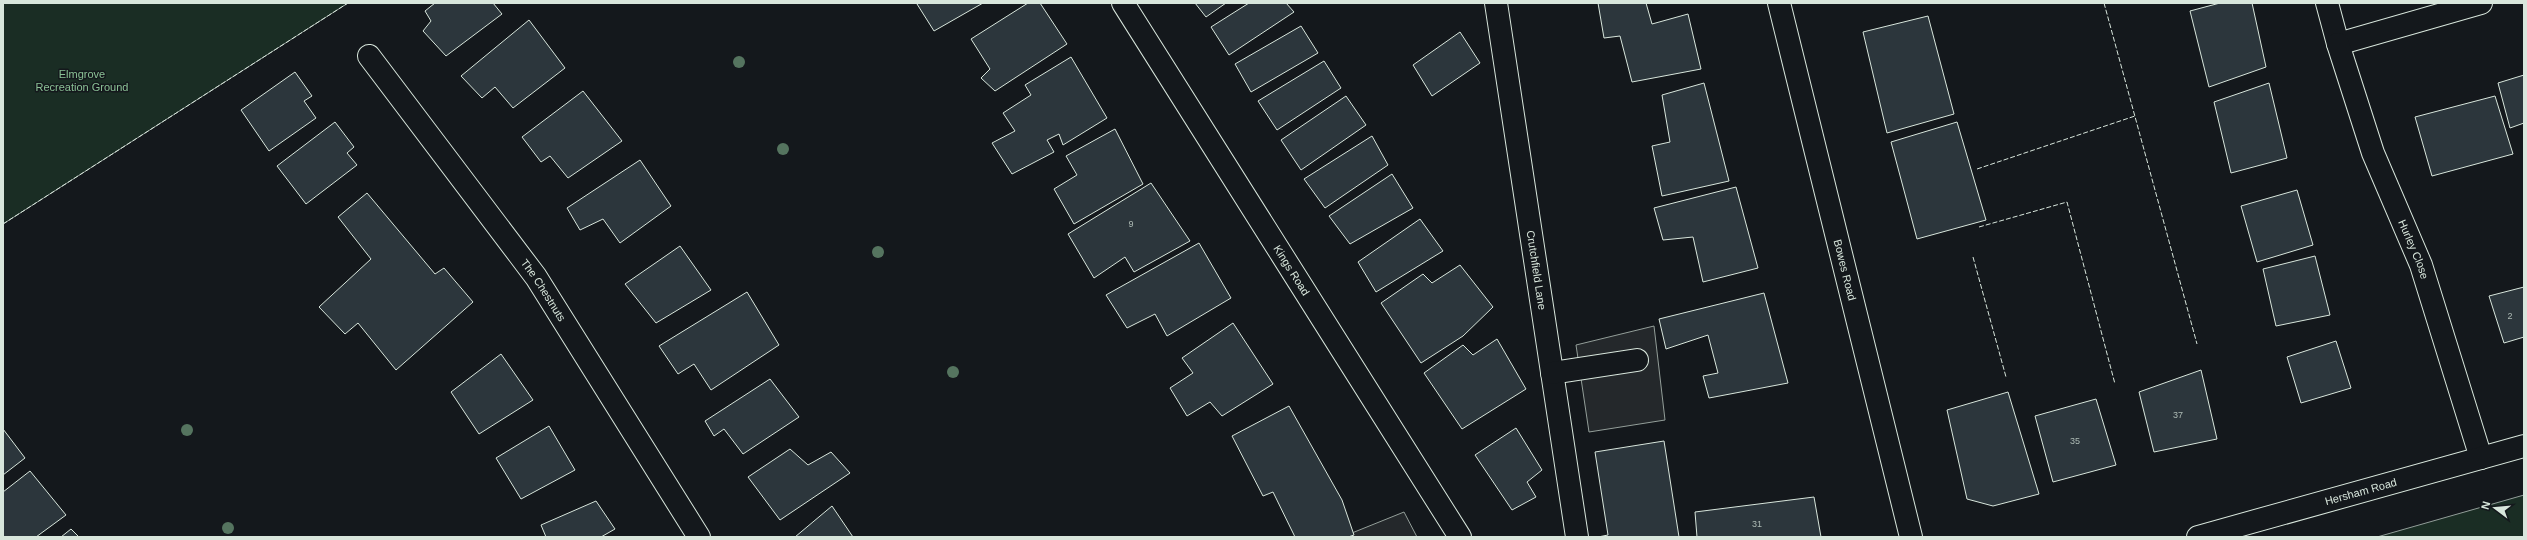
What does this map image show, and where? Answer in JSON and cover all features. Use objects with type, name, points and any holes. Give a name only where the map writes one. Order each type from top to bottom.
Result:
[{"type":"street","name":"Kings Road","points":[[1123,3],[1460,537]]},
{"type":"street","name":"Crutchfield Lane","points":[[1496,3],[1577,537]]},
{"type":"street","name":"Bowes Road","points":[[1779,3],[1911,537]]},
{"type":"street","name":"Hurley Close","points":[[2326,3],[2373,153],[2421,264],[2481,458]]},
{"type":"street","points":[[2338,44],[2481,3]]},
{"type":"street","name":"The Chestnuts","points":[[369,56],[536,277],[699,537]]},
{"type":"street","points":[[1552,373],[1637,360]]},
{"type":"street","name":"Hersham Road","points":[[2198,537],[2524,446]]},
{"type":"green space","name":"Elmgrove Recreation Ground","points":[[3,3],[348,3],[3,224]]},
{"type":"green space","points":[[2524,495],[2524,537],[2377,537]]},
{"type":"shaded area","points":[[1654,326],[1665,420],[1589,432],[1576,345]]},
{"type":"shaded area","points":[[1404,512],[1417,537],[1342,537]]},
{"type":"building","points":[[435,3],[493,3],[502,14],[446,56],[423,31],[431,21],[425,11]]},
{"type":"building","points":[[983,3],[934,31],[917,4]]},
{"type":"building","points":[[1028,3],[1040,3],[1067,44],[995,91],[981,78],[990,69],[971,39]]},
{"type":"building","points":[[1195,3],[1226,3],[1206,17]]},
{"type":"building","points":[[1249,3],[1286,3],[1294,12],[1229,55],[1211,27]]},
{"type":"building","points":[[1598,3],[1646,3],[1652,24],[1688,14],[1701,69],[1632,82],[1620,36],[1604,38]]},
{"type":"building","points":[[2220,3],[2252,3],[2266,67],[2209,87],[2190,11]]},
{"type":"building","points":[[1928,16],[1954,114],[1887,133],[1863,32]]},
{"type":"building","points":[[529,20],[565,68],[513,108],[495,87],[482,98],[461,76]]},
{"type":"building","points":[[1301,26],[1318,53],[1251,92],[1235,64]]},
{"type":"building","points":[[1460,32],[1480,63],[1432,96],[1413,65]]},
{"type":"building","points":[[1071,57],[1107,118],[1063,145],[1059,134],[1047,140],[1054,152],[1012,174],[992,143],[1015,131],[1003,113],[1031,95],[1025,85]]},
{"type":"building","points":[[1324,61],[1341,88],[1277,130],[1258,101]]},
{"type":"building","points":[[295,72],[312,96],[304,101],[316,118],[269,151],[241,110]]},
{"type":"building","points":[[2524,75],[2524,123],[2510,128],[2498,83]]},
{"type":"building","points":[[1704,83],[1729,181],[1662,196],[1652,146],[1670,142],[1662,95]]},
{"type":"building","points":[[2269,83],[2287,158],[2231,173],[2214,102]]},
{"type":"building","points":[[583,91],[622,141],[568,178],[550,156],[541,162],[522,137]]},
{"type":"building","points":[[1346,96],[1366,125],[1301,170],[1281,140]]},
{"type":"building","points":[[2495,96],[2513,154],[2432,176],[2415,117]]},
{"type":"building","points":[[335,122],[354,147],[347,153],[357,165],[306,204],[277,166]]},
{"type":"building","points":[[1957,122],[1986,220],[1917,239],[1891,142]]},
{"type":"building","points":[[1115,129],[1143,184],[1074,224],[1054,189],[1077,175],[1066,156]]},
{"type":"building","points":[[1372,136],[1388,165],[1325,208],[1304,179]]},
{"type":"building","points":[[640,160],[671,206],[620,243],[603,219],[580,230],[567,208]]},
{"type":"building","points":[[1392,174],[1413,208],[1350,244],[1329,216]]},
{"type":"building","points":[[1151,183],[1190,241],[1134,272],[1125,257],[1094,278],[1068,234]]},
{"type":"building","points":[[1736,187],[1758,268],[1703,282],[1693,237],[1663,240],[1654,208]]},
{"type":"building","points":[[2297,190],[2313,245],[2257,262],[2241,206]]},
{"type":"building","points":[[367,193],[435,274],[444,268],[473,302],[396,370],[358,323],[345,334],[319,307],[371,259],[338,217]]},
{"type":"building","points":[[1420,219],[1443,251],[1376,292],[1358,262]]},
{"type":"building","points":[[1199,243],[1231,298],[1167,336],[1155,314],[1127,328],[1106,295]]},
{"type":"building","points":[[680,246],[711,290],[656,323],[625,284]]},
{"type":"building","points":[[2315,256],[2330,315],[2276,326],[2263,269]]},
{"type":"building","points":[[1460,265],[1493,307],[1463,336],[1421,363],[1381,303],[1423,274],[1432,283]]},
{"type":"building","points":[[2524,287],[2524,337],[2504,343],[2489,296]]},
{"type":"building","points":[[747,292],[779,345],[711,390],[694,364],[678,374],[659,346]]},
{"type":"building","points":[[1764,293],[1788,383],[1709,398],[1703,376],[1718,373],[1708,335],[1666,349],[1659,319]]},
{"type":"building","points":[[1233,323],[1273,384],[1222,416],[1210,402],[1187,416],[1170,388],[1193,373],[1182,358]]},
{"type":"building","points":[[1497,339],[1526,389],[1462,429],[1424,373],[1463,345],[1473,355]]},
{"type":"building","points":[[2336,341],[2351,388],[2301,403],[2287,357]]},
{"type":"building","points":[[501,354],[533,400],[479,434],[451,392]]},
{"type":"building","points":[[2201,370],[2217,439],[2154,452],[2139,392]]},
{"type":"building","points":[[770,379],[799,417],[743,454],[724,429],[714,436],[705,421]]},
{"type":"building","points":[[2008,392],[2039,494],[1993,506],[1967,499],[1947,410]]},
{"type":"building","points":[[2096,399],[2116,465],[2053,482],[2035,416]]},
{"type":"building","points":[[1289,406],[1342,500],[1354,535],[1348,537],[1295,537],[1273,492],[1263,496],[1232,436]]},
{"type":"building","points":[[549,426],[575,470],[521,499],[496,458]]},
{"type":"building","points":[[1516,428],[1542,470],[1527,482],[1536,497],[1512,510],[1475,455]]},
{"type":"building","points":[[3,429],[25,458],[3,475]]},
{"type":"building","points":[[1664,441],[1679,537],[1598,537],[1608,535],[1595,452]]},
{"type":"building","points":[[790,449],[808,465],[831,452],[850,473],[780,520],[748,477]]},
{"type":"building","points":[[30,471],[66,515],[36,537],[3,537],[3,492]]},
{"type":"building","points":[[1814,497],[1821,537],[1697,537],[1695,512]]},
{"type":"building","points":[[596,501],[615,529],[601,537],[546,537],[541,525]]},
{"type":"building","points":[[832,506],[853,537],[795,537]]},
{"type":"building","points":[[71,529],[79,537],[61,537]]},
{"type":"fence","points":[[3,224],[348,3]]},
{"type":"fence","points":[[2104,3],[2197,344]]},
{"type":"fence","points":[[1977,169],[2135,116]]},
{"type":"fence","points":[[1979,227],[2067,202],[2115,384]]},
{"type":"fence","points":[[1973,257],[2006,377]]}]
